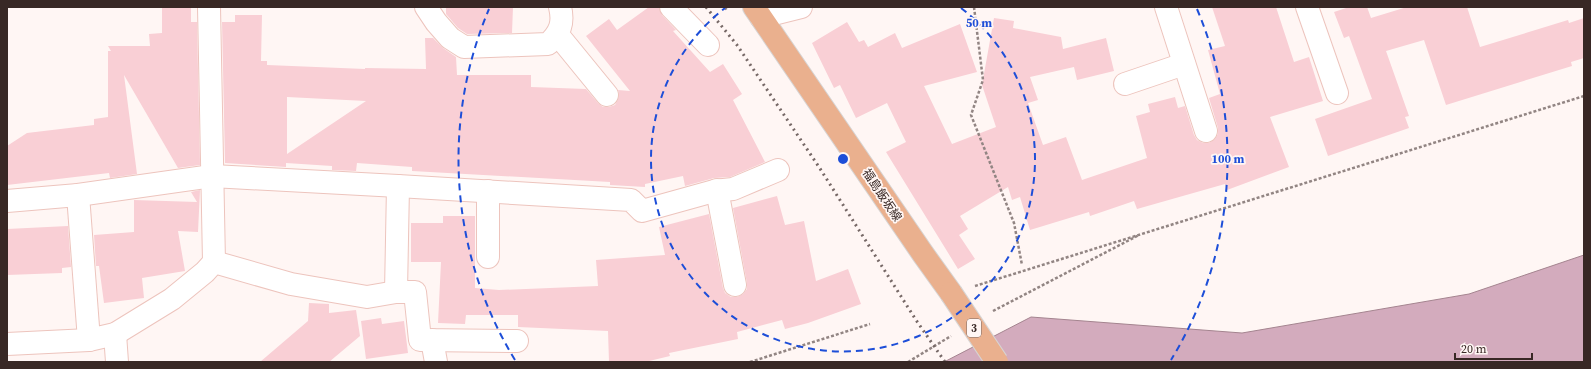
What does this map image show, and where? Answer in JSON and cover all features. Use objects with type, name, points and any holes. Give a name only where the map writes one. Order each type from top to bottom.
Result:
[{"type":"main road","name":"福島飯坂線","points":[[758,12],[997,362]]},
{"type":"street","points":[[7,344],[89,340],[114,334],[172,299],[205,272],[214,262],[209,7]]},
{"type":"street","points":[[426,7],[436,22],[450,38],[464,47],[548,44],[558,35],[562,8]]},
{"type":"street","points":[[671,7],[708,45]]},
{"type":"street","points":[[758,12],[801,7]]},
{"type":"street","points":[[1166,7],[1206,131]]},
{"type":"street","points":[[1307,7],[1337,93]]},
{"type":"street","points":[[558,35],[607,95]]},
{"type":"street","points":[[1125,84],[1184,64]]},
{"type":"street","points":[[7,201],[78,195],[212,176],[631,200],[642,211],[718,190],[733,189],[778,170]]},
{"type":"street","points":[[396,292],[398,186]]},
{"type":"street","points":[[718,190],[735,285]]},
{"type":"street","points":[[488,191],[488,257]]},
{"type":"street","points":[[78,195],[89,340]]},
{"type":"street","points":[[214,262],[291,284],[367,297],[396,292],[415,292],[420,340],[517,341]]},
{"type":"street","points":[[114,334],[117,362]]},
{"type":"street","points":[[432,340],[436,362]]},
{"type":"path","points":[[725,7],[727,11]]},
{"type":"path","points":[[974,7],[983,80],[971,115],[1014,223],[1022,265]]},
{"type":"path","points":[[951,293],[1584,96]]},
{"type":"path","points":[[1008,302],[1147,231]]},
{"type":"path","points":[[750,362],[870,324]]},
{"type":"shaded area","points":[[1584,255],[1584,362],[944,362],[1031,317],[1242,333],[1469,294]]},
{"type":"building","points":[[162,7],[191,7],[191,22],[197,22],[200,165],[178,168],[124,75],[137,174],[110,178],[109,173],[7,185],[7,146],[27,133],[94,125],[94,119],[108,117],[108,51],[111,51],[108,46],[150,46],[149,34],[162,33]]},
{"type":"building","points":[[446,7],[513,7],[512,33],[467,34],[458,28],[446,14]]},
{"type":"building","points":[[649,7],[659,7],[662,15],[676,30],[673,31],[710,72],[723,64],[742,94],[733,100],[765,162],[730,177],[714,178],[685,186],[683,176],[645,184],[645,187],[610,185],[610,182],[412,171],[412,167],[357,163],[356,171],[332,170],[332,166],[286,163],[286,167],[225,163],[222,22],[235,22],[235,15],[262,15],[261,61],[267,61],[267,65],[365,69],[426,69],[425,38],[433,38],[443,48],[456,57],[457,75],[531,75],[531,87],[586,89],[603,107],[615,105],[618,100],[618,90],[630,91],[586,36],[609,19],[617,30]],"holes":[[[287,97],[366,101],[287,154]]]},
{"type":"building","points":[[1212,7],[1276,7],[1294,62],[1309,57],[1323,101],[1270,117],[1289,167],[1227,190],[1225,184],[1137,209],[1134,201],[1090,216],[1089,212],[1030,230],[1020,197],[1012,200],[1008,187],[960,216],[968,229],[959,235],[975,259],[958,269],[886,152],[906,142],[887,103],[856,118],[840,85],[834,88],[812,43],[847,22],[859,42],[864,40],[868,47],[895,33],[902,48],[960,24],[977,72],[924,86],[952,144],[996,127],[982,85],[994,18],[1014,21],[1013,28],[1061,37],[1063,49],[1106,38],[1114,71],[1077,80],[1074,67],[1030,77],[1038,100],[1028,103],[1043,145],[1066,137],[1082,180],[1147,158],[1136,116],[1150,112],[1148,104],[1175,97],[1178,108],[1185,106],[1197,140],[1203,143],[1209,143],[1215,139],[1218,134],[1218,128],[1209,98],[1220,94],[1208,50],[1225,46]]},
{"type":"building","points":[[1349,7],[1367,7],[1371,18],[1407,7],[1467,7],[1480,47],[1568,20],[1569,23],[1584,18],[1584,58],[1571,62],[1572,66],[1446,105],[1424,40],[1386,51],[1409,116],[1405,117],[1409,128],[1328,156],[1315,119],[1372,99],[1349,36],[1344,38],[1334,12]]},
{"type":"building","points":[[200,190],[198,232],[178,231],[185,271],[142,278],[144,298],[104,303],[99,266],[96,266],[94,235],[134,232],[134,200],[197,202],[191,192]]},
{"type":"building","points":[[777,196],[785,225],[804,221],[816,281],[848,269],[861,304],[808,323],[785,329],[782,320],[737,332],[738,339],[669,353],[670,356],[645,362],[609,362],[608,331],[518,327],[518,315],[466,315],[465,324],[438,323],[441,262],[411,262],[411,223],[443,223],[443,216],[475,216],[475,288],[499,290],[598,286],[596,260],[665,255],[659,227],[709,214],[723,288],[725,293],[731,297],[737,297],[743,294],[747,289],[747,283],[733,208]]},
{"type":"building","points":[[68,226],[71,267],[62,268],[62,273],[7,275],[7,229]]},
{"type":"building","points":[[309,303],[329,304],[329,313],[356,310],[360,336],[329,362],[260,362],[308,321]]},
{"type":"building","points":[[381,318],[382,324],[404,321],[408,353],[366,359],[361,321]]},
{"type":"railway","points":[[706,7],[737,45],[819,167],[916,320],[945,362]]}]
